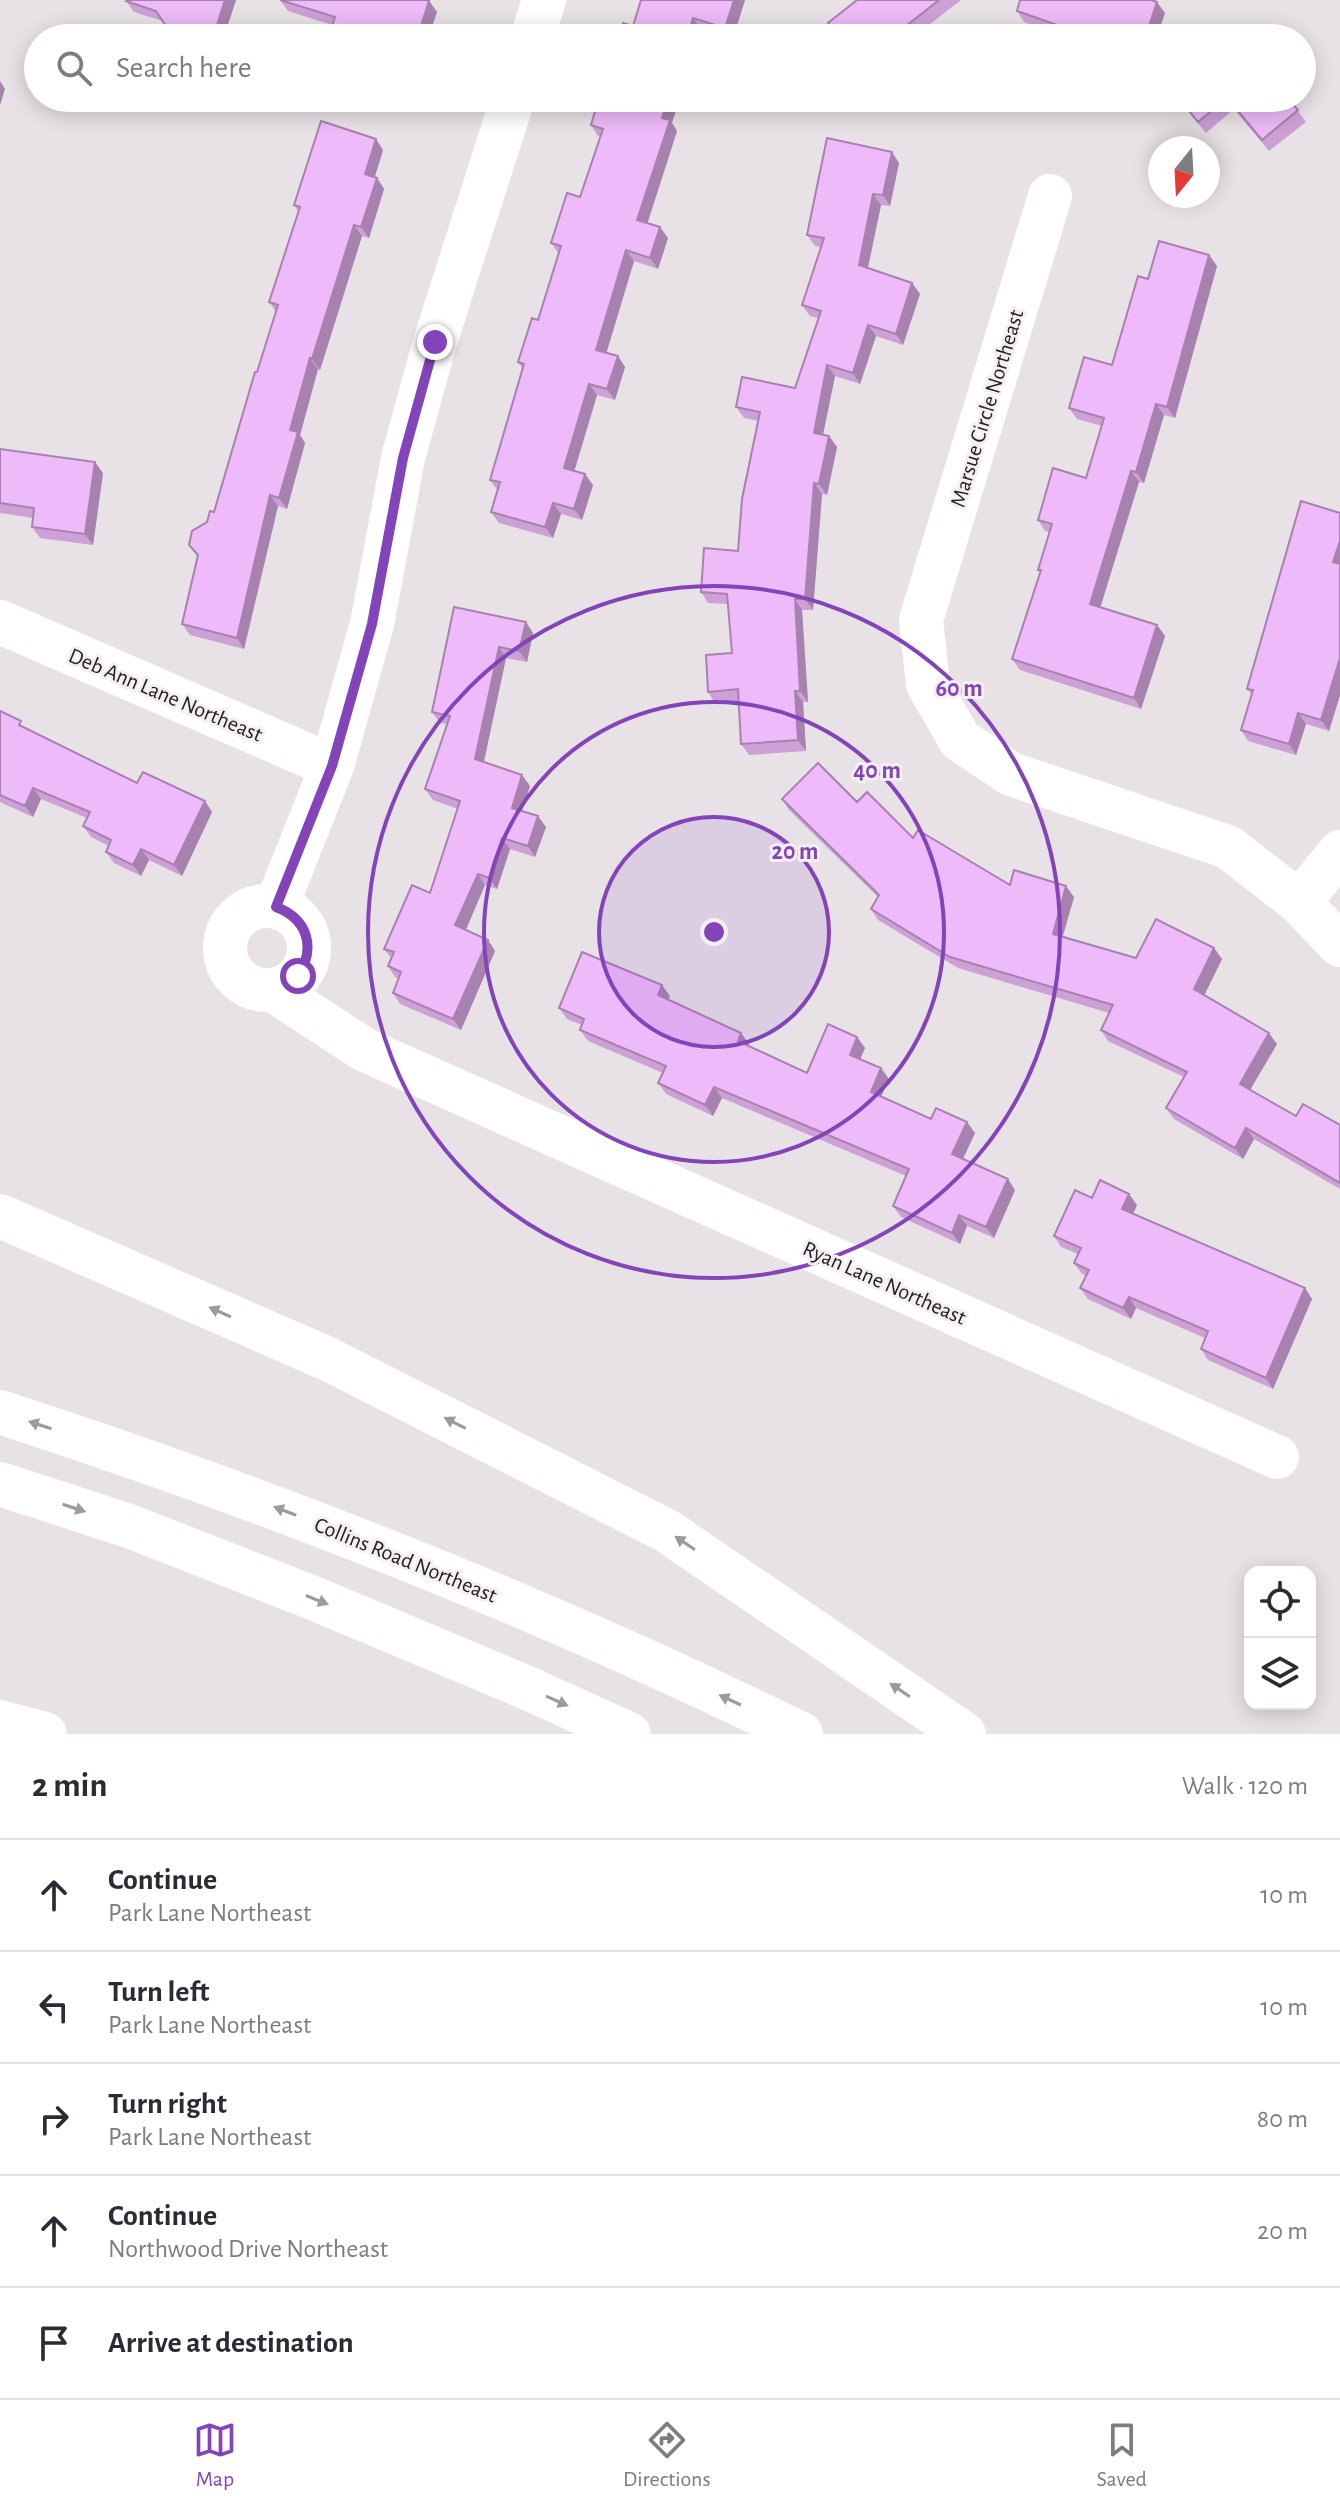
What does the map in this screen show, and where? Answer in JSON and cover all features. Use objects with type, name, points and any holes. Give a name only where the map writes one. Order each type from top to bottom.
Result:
[{"type":"main road","points":[[536,24],[544,0]]},
{"type":"main road","points":[[276,907],[332,766],[372,624],[403,458],[435,342],[509,112]]},
{"type":"main road","name":"Marsue Circle Northeast","points":[[1050,196],[921,620],[928,684],[960,740],[1011,774],[1228,847],[1299,902]]},
{"type":"main road","name":"Deb Ann Lane Northeast","points":[[0,622],[332,766]]},
{"type":"main road","points":[[1340,852],[1299,902],[1340,945]]},
{"type":"main road","points":[[263,906],[290,912],[307,935],[309,949],[306,964],[298,976],[287,985],[273,990],[246,984],[228,965],[225,952],[226,939],[239,917],[250,909],[263,906]]},
{"type":"main road","name":"Ryan Lane Northeast","points":[[273,990],[365,1050],[1277,1457]]},
{"type":"main road","points":[[0,1216],[328,1359],[667,1531],[964,1734]]},
{"type":"main road","name":"Collins Road Northeast","points":[[0,1412],[154,1462],[356,1538],[554,1619],[801,1734]]},
{"type":"main road","points":[[0,1484],[129,1526],[313,1598],[629,1734]]},
{"type":"main road","points":[[0,1722],[45,1734]]},
{"type":"building","points":[[225,0],[217,24],[165,24],[156,11],[126,1]]},
{"type":"building","points":[[280,0],[429,1],[422,24],[333,24],[335,17]]},
{"type":"building","points":[[641,0],[734,0],[726,24],[712,24],[693,18],[691,24],[634,24]]},
{"type":"building","points":[[857,0],[939,0],[909,24],[828,23]]},
{"type":"building","points":[[1020,0],[1157,2],[1150,24],[1054,24],[1017,11]]},
{"type":"building","points":[[595,112],[664,112],[662,118],[670,120],[637,220],[660,227],[650,258],[626,250],[596,350],[618,356],[607,389],[589,384],[564,468],[585,474],[574,509],[553,503],[545,527],[491,512],[500,482],[490,480],[524,364],[518,362],[532,318],[538,320],[561,246],[551,243],[567,193],[580,197],[603,129],[591,125]]},
{"type":"building","points":[[1190,112],[1210,112],[1198,122]]},
{"type":"building","points":[[1239,112],[1296,112],[1262,140]]},
{"type":"building","points":[[321,121],[376,139],[365,174],[377,178],[361,227],[354,225],[310,358],[290,430],[298,432],[279,498],[270,495],[237,638],[182,624],[198,555],[189,545],[192,531],[207,522],[210,511],[214,512],[278,305],[269,302],[300,207],[294,205]]},
{"type":"building","points":[[827,138],[892,152],[883,195],[873,194],[859,265],[912,283],[896,334],[868,325],[853,373],[827,365],[814,433],[829,436],[819,484],[814,483],[805,599],[795,599],[800,691],[795,691],[798,740],[741,744],[738,689],[708,692],[706,655],[732,653],[727,594],[701,592],[704,548],[738,551],[742,499],[760,412],[736,407],[742,377],[795,388],[821,311],[802,305],[824,238],[807,235]]},
{"type":"building","points":[[1159,241],[1209,255],[1167,407],[1156,404],[1136,472],[1131,471],[1090,604],[1157,625],[1134,698],[1012,659],[1041,570],[1038,570],[1052,524],[1038,520],[1053,468],[1086,478],[1104,418],[1069,408],[1084,357],[1112,365],[1138,276],[1148,279]]},
{"type":"building","points":[[0,449],[95,462],[85,534],[32,527],[34,508],[0,503]]},
{"type":"building","points":[[1301,501],[1340,513],[1340,541],[1333,562],[1340,564],[1340,658],[1321,720],[1298,713],[1289,744],[1241,730],[1253,690],[1247,689]]},
{"type":"building","points":[[454,607],[526,622],[519,651],[499,647],[475,759],[522,775],[512,808],[538,816],[528,846],[502,838],[489,878],[478,874],[455,925],[488,940],[453,1019],[393,993],[401,972],[388,966],[394,952],[384,949],[412,885],[430,893],[460,801],[425,789],[450,716],[432,712]]},
{"type":"building","points":[[0,711],[21,721],[19,725],[137,783],[143,772],[205,801],[174,865],[141,849],[133,865],[106,852],[111,840],[83,826],[90,812],[33,788],[25,806],[0,795]]},
{"type":"building","points":[[818,763],[857,802],[867,792],[913,838],[918,830],[1010,885],[1014,870],[1066,886],[1053,934],[1136,958],[1156,919],[1214,948],[1194,989],[1269,1033],[1240,1084],[1296,1116],[1303,1104],[1340,1125],[1340,1183],[1246,1128],[1235,1148],[1166,1108],[1187,1072],[1101,1030],[1113,1005],[950,957],[871,909],[879,895],[782,799]]},
{"type":"building","points":[[582,952],[662,985],[658,995],[741,1033],[738,1041],[807,1073],[828,1024],[857,1037],[850,1055],[881,1068],[871,1092],[931,1119],[936,1108],[967,1122],[952,1154],[1008,1179],[986,1227],[959,1215],[952,1233],[893,1206],[909,1169],[714,1087],[705,1105],[658,1083],[666,1066],[580,1030],[584,1019],[559,1008]]},
{"type":"building","points":[[1100,1180],[1129,1194],[1122,1209],[1305,1288],[1266,1378],[1201,1349],[1208,1331],[1129,1297],[1123,1308],[1080,1288],[1089,1270],[1074,1263],[1081,1248],[1054,1236],[1075,1190],[1092,1198]]},
{"type":"route","points":[[298,976],[306,964],[309,949],[307,935],[290,912],[276,907],[332,766],[372,624],[403,458],[435,342]]}]
